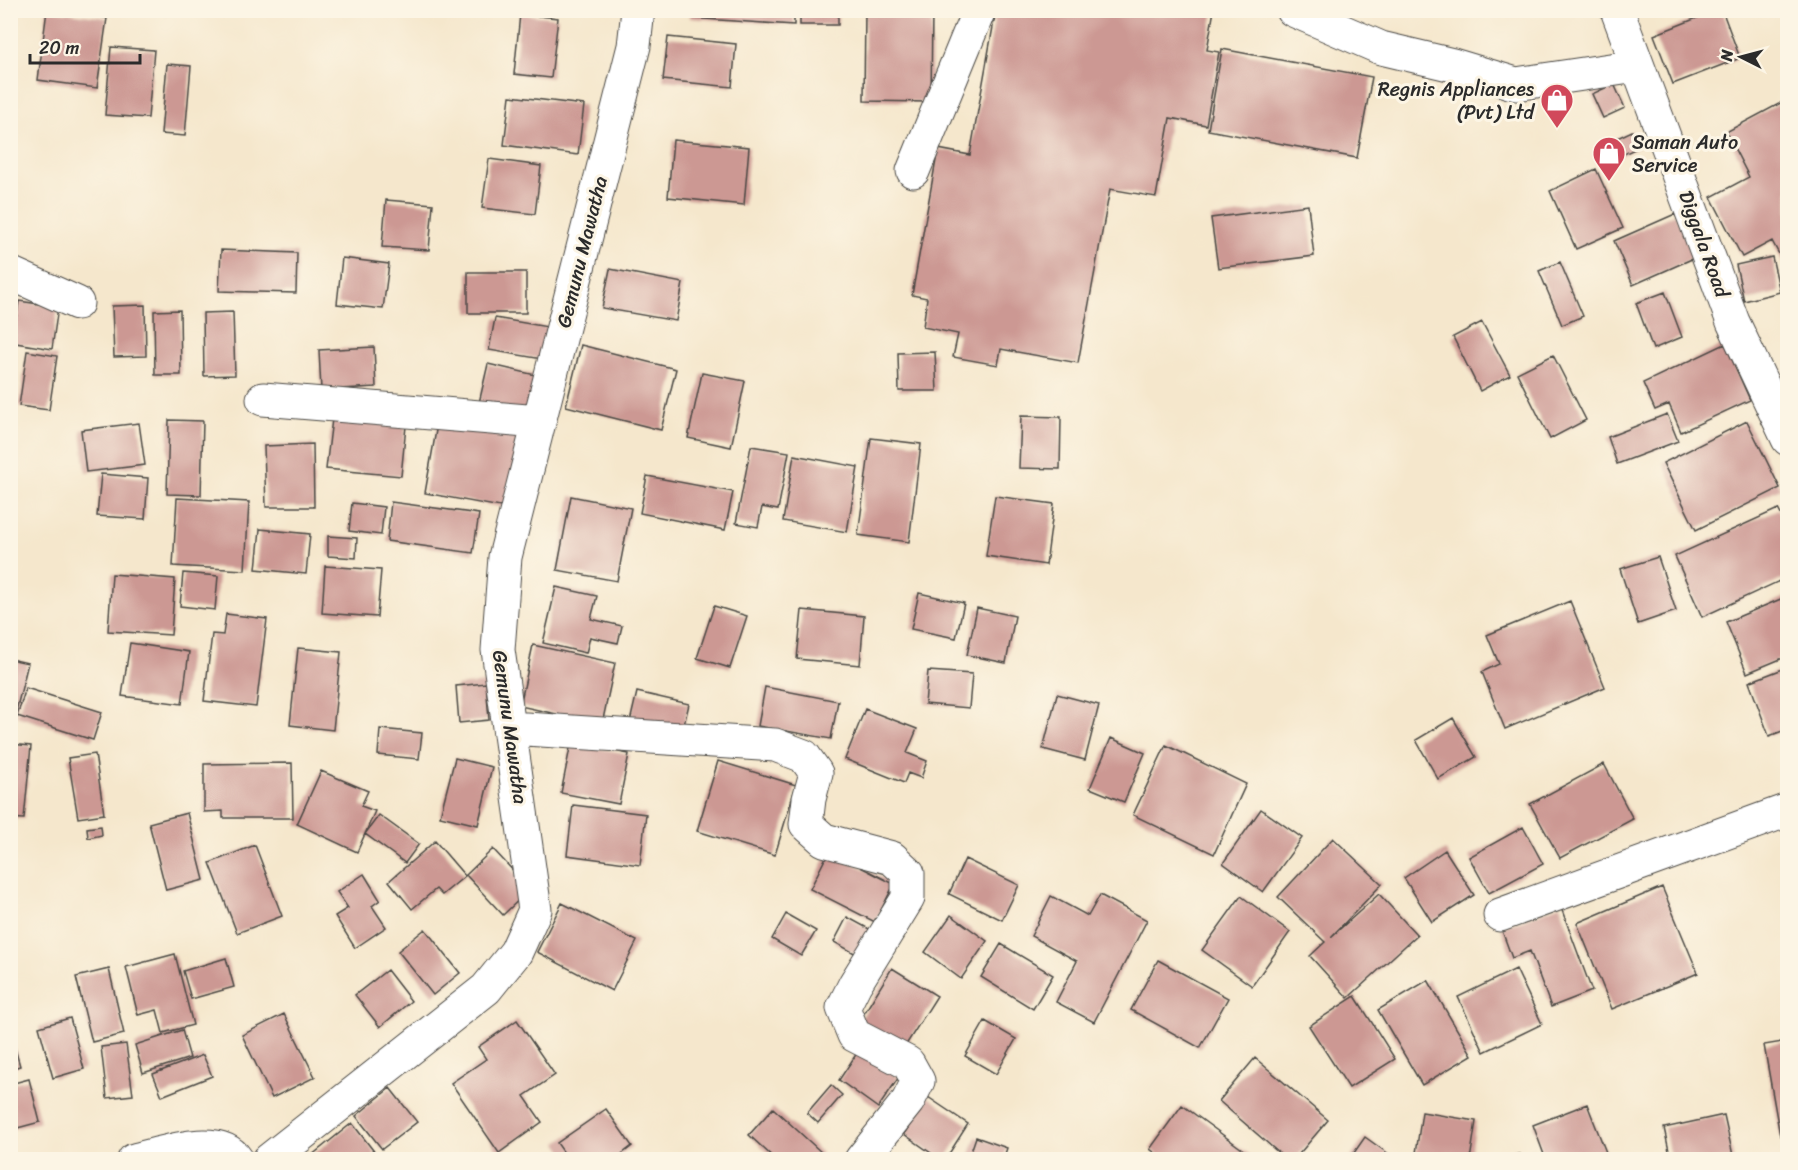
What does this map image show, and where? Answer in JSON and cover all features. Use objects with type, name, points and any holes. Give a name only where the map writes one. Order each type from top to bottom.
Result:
[{"type":"street","name":"Gemunu Mawatha","points":[[268,1160],[486,989],[516,952],[535,910],[498,650],[505,557],[634,46],[638,10]]},
{"type":"street","points":[[913,171],[978,10]]},
{"type":"street","points":[[1293,10],[1381,48],[1453,65],[1516,84],[1638,66]]},
{"type":"street","name":"Diggala Road","points":[[1617,10],[1733,322],[1788,439]]},
{"type":"street","points":[[10,273],[77,303]]},
{"type":"street","points":[[263,399],[539,422]]},
{"type":"street","points":[[510,728],[775,745],[804,756],[816,773],[809,799],[806,824],[824,840],[892,858],[908,873],[908,898],[855,984],[843,1008],[854,1035],[908,1063],[918,1081],[908,1101],[861,1160]]},
{"type":"street","points":[[1500,915],[1788,810]]},
{"type":"street","points":[[134,1160],[201,1145],[222,1148],[233,1154],[237,1160]]},
{"type":"building","points":[[47,10],[107,18],[97,88],[38,80]]},
{"type":"building","points":[[157,10],[239,10],[239,14],[157,14]]},
{"type":"building","points":[[690,10],[794,10],[794,25],[690,18]]},
{"type":"building","points":[[800,10],[838,10],[838,25],[800,25]]},
{"type":"building","points":[[865,10],[932,10],[931,102],[864,101]]},
{"type":"building","points":[[996,10],[1214,10],[1207,50],[1219,52],[1206,125],[1170,118],[1156,197],[1110,189],[1078,363],[1001,349],[998,365],[953,357],[958,334],[923,327],[927,298],[912,295],[938,149],[970,155]]},
{"type":"building","points":[[1722,10],[1740,58],[1673,84],[1654,35]]},
{"type":"building","points":[[520,14],[558,18],[551,78],[514,74]]},
{"type":"building","points":[[668,37],[736,44],[732,87],[663,80]]},
{"type":"building","points":[[111,47],[154,50],[148,118],[105,115]]},
{"type":"building","points":[[1222,49],[1372,77],[1357,158],[1208,130]]},
{"type":"building","points":[[167,64],[191,66],[185,136],[161,134]]},
{"type":"building","points":[[1614,84],[1625,108],[1603,118],[1592,94]]},
{"type":"building","points":[[510,96],[584,105],[578,155],[504,145]]},
{"type":"building","points":[[1788,99],[1788,271],[1772,241],[1742,257],[1711,197],[1749,177],[1726,132]]},
{"type":"building","points":[[1632,131],[1639,147],[1607,162],[1600,146]]},
{"type":"building","points":[[673,140],[749,147],[744,205],[668,197]]},
{"type":"building","points":[[489,159],[541,166],[535,214],[482,208]]},
{"type":"building","points":[[1596,169],[1623,228],[1576,249],[1550,191]]},
{"type":"building","points":[[386,200],[433,204],[429,250],[382,247]]},
{"type":"building","points":[[1308,205],[1314,256],[1218,268],[1211,218]]},
{"type":"building","points":[[1675,214],[1694,258],[1633,285],[1614,241]]},
{"type":"building","points":[[221,250],[297,253],[296,293],[219,291]]},
{"type":"building","points":[[1772,257],[1780,292],[1744,301],[1736,265]]},
{"type":"building","points":[[342,258],[389,264],[383,309],[337,304]]},
{"type":"building","points":[[1560,262],[1583,316],[1562,325],[1539,271]]},
{"type":"building","points":[[610,269],[683,283],[676,321],[602,308]]},
{"type":"building","points":[[468,272],[526,272],[526,313],[468,313]]},
{"type":"building","points":[[1665,292],[1682,337],[1653,349],[1636,303]]},
{"type":"building","points":[[19,301],[58,307],[52,349],[10,342],[10,314],[17,315]]},
{"type":"building","points":[[145,305],[146,356],[114,357],[112,306]]},
{"type":"building","points":[[180,310],[181,375],[155,375],[154,311]]},
{"type":"building","points":[[233,312],[235,375],[204,376],[203,313]]},
{"type":"building","points":[[495,318],[548,327],[542,359],[489,350]]},
{"type":"building","points":[[1482,322],[1510,375],[1480,391],[1453,337]]},
{"type":"building","points":[[1725,344],[1750,400],[1681,432],[1669,404],[1655,410],[1643,383]]},
{"type":"building","points":[[581,345],[676,369],[661,430],[566,406]]},
{"type":"building","points":[[374,347],[376,387],[321,390],[319,350]]},
{"type":"building","points":[[27,351],[57,356],[49,410],[19,406]]},
{"type":"building","points":[[935,352],[937,391],[899,391],[898,353]]},
{"type":"building","points":[[1553,355],[1586,420],[1550,439],[1517,373]]},
{"type":"building","points":[[488,364],[544,377],[535,416],[479,403]]},
{"type":"building","points":[[702,373],[745,381],[731,447],[688,438]]},
{"type":"building","points":[[1667,414],[1678,441],[1617,464],[1608,437]]},
{"type":"building","points":[[1021,416],[1061,417],[1060,469],[1019,468]]},
{"type":"building","points":[[332,419],[406,426],[401,476],[326,469]]},
{"type":"building","points":[[438,419],[525,436],[511,509],[425,493]]},
{"type":"building","points":[[169,420],[203,421],[201,495],[167,494]]},
{"type":"building","points":[[1747,421],[1780,488],[1696,530],[1663,463]]},
{"type":"building","points":[[139,423],[145,465],[86,472],[81,430]]},
{"type":"building","points":[[871,438],[921,444],[909,542],[858,535]]},
{"type":"building","points":[[313,444],[314,507],[266,507],[264,446]]},
{"type":"building","points":[[751,446],[789,452],[778,510],[762,507],[758,527],[736,523]]},
{"type":"building","points":[[794,455],[858,467],[847,532],[783,521]]},
{"type":"building","points":[[101,474],[148,478],[145,519],[97,516]]},
{"type":"building","points":[[647,476],[733,492],[725,530],[640,513]]},
{"type":"building","points":[[571,496],[631,508],[617,581],[557,570]]},
{"type":"building","points":[[995,496],[1054,504],[1046,565],[986,556]]},
{"type":"building","points":[[177,498],[249,502],[245,570],[173,566]]},
{"type":"building","points":[[391,502],[479,514],[473,553],[387,541]]},
{"type":"building","points":[[352,503],[384,507],[381,535],[349,531]]},
{"type":"building","points":[[1778,509],[1788,528],[1788,577],[1702,617],[1675,556]]},
{"type":"building","points":[[260,529],[310,534],[306,574],[256,569]]},
{"type":"building","points":[[328,536],[357,538],[356,558],[328,556]]},
{"type":"building","points":[[1658,557],[1676,611],[1638,624],[1620,569]]},
{"type":"building","points":[[325,566],[381,570],[377,617],[322,613]]},
{"type":"building","points":[[183,573],[218,576],[215,610],[180,606]]},
{"type":"building","points":[[112,574],[175,579],[171,635],[108,631]]},
{"type":"building","points":[[556,587],[597,596],[591,619],[622,626],[618,643],[590,637],[586,653],[543,643]]},
{"type":"building","points":[[919,593],[964,603],[956,638],[911,629]]},
{"type":"building","points":[[1788,596],[1788,656],[1747,673],[1726,622]]},
{"type":"building","points":[[1570,601],[1605,687],[1505,729],[1482,672],[1499,664],[1487,635]]},
{"type":"building","points":[[714,606],[747,616],[730,668],[697,658]]},
{"type":"building","points":[[977,608],[1015,616],[1006,663],[967,655]]},
{"type":"building","points":[[802,610],[864,616],[860,665],[797,659]]},
{"type":"building","points":[[226,614],[267,619],[256,707],[204,701],[212,634],[223,635]]},
{"type":"building","points":[[130,643],[189,652],[182,704],[122,696]]},
{"type":"building","points":[[533,645],[615,663],[602,724],[520,706]]},
{"type":"building","points":[[298,648],[341,652],[333,730],[290,725]]},
{"type":"building","points":[[10,659],[28,663],[11,731],[10,730]]},
{"type":"building","points":[[1788,667],[1788,729],[1769,736],[1749,682]]},
{"type":"building","points":[[928,671],[972,674],[969,708],[925,704]]},
{"type":"building","points":[[486,683],[489,720],[459,723],[456,686]]},
{"type":"building","points":[[765,687],[838,701],[831,739],[758,726]]},
{"type":"building","points":[[26,688],[102,712],[93,740],[17,716]]},
{"type":"building","points":[[637,692],[689,704],[682,733],[630,722]]},
{"type":"building","points":[[1057,694],[1099,705],[1085,760],[1043,749]]},
{"type":"building","points":[[865,709],[917,729],[907,753],[927,761],[921,778],[908,773],[904,783],[845,759]]},
{"type":"building","points":[[1453,718],[1476,757],[1438,779],[1416,740]]},
{"type":"building","points":[[380,729],[422,733],[419,759],[378,755]]},
{"type":"building","points":[[1111,738],[1145,753],[1124,802],[1090,788]]},
{"type":"building","points":[[571,743],[629,754],[619,804],[561,793]]},
{"type":"building","points":[[10,744],[31,746],[24,819],[10,818]]},
{"type":"building","points":[[1166,745],[1246,784],[1214,854],[1133,815]]},
{"type":"building","points":[[95,754],[104,814],[78,818],[68,758]]},
{"type":"building","points":[[455,758],[492,767],[478,825],[440,816]]},
{"type":"building","points":[[718,761],[796,785],[775,855],[697,831]]},
{"type":"building","points":[[292,763],[293,818],[223,818],[223,811],[204,812],[204,764]]},
{"type":"building","points":[[1604,764],[1633,819],[1560,858],[1530,804]]},
{"type":"building","points":[[321,771],[368,791],[361,806],[375,811],[357,852],[297,824]]},
{"type":"building","points":[[573,805],[646,814],[640,865],[567,855]]},
{"type":"building","points":[[1261,809],[1302,838],[1263,892],[1223,863]]},
{"type":"building","points":[[187,813],[204,880],[166,890],[149,823]]},
{"type":"building","points":[[379,815],[419,844],[405,863],[365,834]]},
{"type":"building","points":[[101,826],[102,835],[88,838],[87,828]]},
{"type":"building","points":[[1523,827],[1543,864],[1489,893],[1469,857]]},
{"type":"building","points":[[1333,838],[1382,884],[1331,937],[1379,894],[1417,935],[1348,998],[1310,956],[1325,942],[1278,897]]},
{"type":"building","points":[[435,841],[465,876],[442,895],[436,889],[412,909],[389,881]]},
{"type":"building","points":[[255,845],[282,916],[237,933],[210,863]]},
{"type":"building","points":[[493,849],[530,889],[503,915],[466,875]]},
{"type":"building","points":[[1445,850],[1474,895],[1432,922],[1404,878]]},
{"type":"building","points":[[829,851],[894,884],[875,922],[810,889]]},
{"type":"building","points":[[965,859],[1019,885],[1002,920],[949,894]]},
{"type":"building","points":[[364,874],[380,900],[372,906],[386,927],[355,948],[335,916],[348,908],[337,892]]},
{"type":"building","points":[[1662,887],[1698,973],[1612,1009],[1577,923]]},
{"type":"building","points":[[1100,895],[1147,920],[1094,1022],[1056,1002],[1077,961],[1031,936],[1051,896],[1088,916]]},
{"type":"building","points":[[1241,896],[1290,932],[1252,986],[1202,950]]},
{"type":"building","points":[[562,903],[637,941],[612,991],[537,952]]},
{"type":"building","points":[[1560,905],[1592,991],[1551,1007],[1530,951],[1512,958],[1501,928]]},
{"type":"building","points":[[786,914],[816,931],[801,956],[772,939]]},
{"type":"building","points":[[951,915],[987,941],[961,979],[925,952]]},
{"type":"building","points":[[847,917],[871,930],[858,955],[834,942]]},
{"type":"building","points":[[425,929],[460,973],[433,995],[398,951]]},
{"type":"building","points":[[1001,944],[1053,975],[1033,1009],[981,977]]},
{"type":"building","points":[[175,954],[193,1025],[163,1033],[157,1010],[138,1015],[126,967]]},
{"type":"building","points":[[226,958],[234,987],[191,999],[183,971]]},
{"type":"building","points":[[1158,960],[1228,998],[1200,1048],[1131,1010]]},
{"type":"building","points":[[892,968],[937,996],[904,1048],[860,1020]]},
{"type":"building","points":[[109,969],[124,1034],[92,1042],[76,977]]},
{"type":"building","points":[[1516,969],[1542,1024],[1484,1052],[1458,997]]},
{"type":"building","points":[[387,970],[411,1001],[380,1027],[355,995]]},
{"type":"building","points":[[1428,980],[1472,1055],[1422,1085],[1378,1010]]},
{"type":"building","points":[[1355,996],[1395,1059],[1349,1088],[1309,1026]]},
{"type":"building","points":[[284,1014],[315,1077],[272,1098],[242,1035]]},
{"type":"building","points":[[70,1018],[84,1069],[53,1078],[39,1027]]},
{"type":"building","points":[[517,1020],[555,1075],[524,1096],[542,1122],[499,1153],[451,1083],[486,1059],[478,1047]]},
{"type":"building","points":[[985,1021],[1016,1039],[996,1074],[965,1056]]},
{"type":"building","points":[[182,1030],[190,1058],[143,1073],[135,1045]]},
{"type":"building","points":[[10,1031],[20,1066],[10,1069]]},
{"type":"building","points":[[1788,1041],[1788,1135],[1780,1136],[1764,1045]]},
{"type":"building","points":[[126,1044],[133,1095],[107,1098],[101,1047]]},
{"type":"building","points":[[859,1050],[899,1077],[878,1108],[839,1080]]},
{"type":"building","points":[[203,1055],[212,1076],[162,1096],[153,1074]]},
{"type":"building","points":[[1255,1058],[1328,1120],[1294,1160],[1287,1160],[1219,1101]]},
{"type":"building","points":[[29,1079],[40,1122],[10,1130],[10,1084]]},
{"type":"building","points":[[831,1085],[842,1095],[818,1123],[807,1113]]},
{"type":"building","points":[[390,1088],[417,1122],[382,1149],[356,1116]]},
{"type":"building","points":[[928,1097],[968,1124],[945,1160],[941,1160],[904,1134]]},
{"type":"building","points":[[1587,1104],[1609,1160],[1546,1160],[1533,1125]]},
{"type":"building","points":[[1182,1105],[1257,1160],[1165,1160],[1150,1149]]},
{"type":"building","points":[[773,1108],[822,1153],[816,1160],[776,1160],[749,1135]]},
{"type":"building","points":[[606,1109],[632,1146],[614,1160],[569,1160],[557,1143]]},
{"type":"building","points":[[1422,1112],[1476,1121],[1470,1160],[1415,1160]]},
{"type":"building","points":[[1724,1115],[1734,1160],[1671,1160],[1664,1128]]},
{"type":"building","points":[[352,1123],[376,1154],[370,1160],[306,1160]]},
{"type":"building","points":[[976,1137],[1007,1148],[1003,1160],[968,1160]]},
{"type":"building","points":[[1365,1137],[1397,1160],[1349,1160]]},
{"type":"building","points":[[1520,1154],[1520,1160],[1488,1160],[1488,1158]]},
{"type":"place","name":"Regnis Appliances (Pvt) Ltd","points":[[1557,129]]},
{"type":"place","name":"Saman Auto Service","points":[[1609,182]]}]
